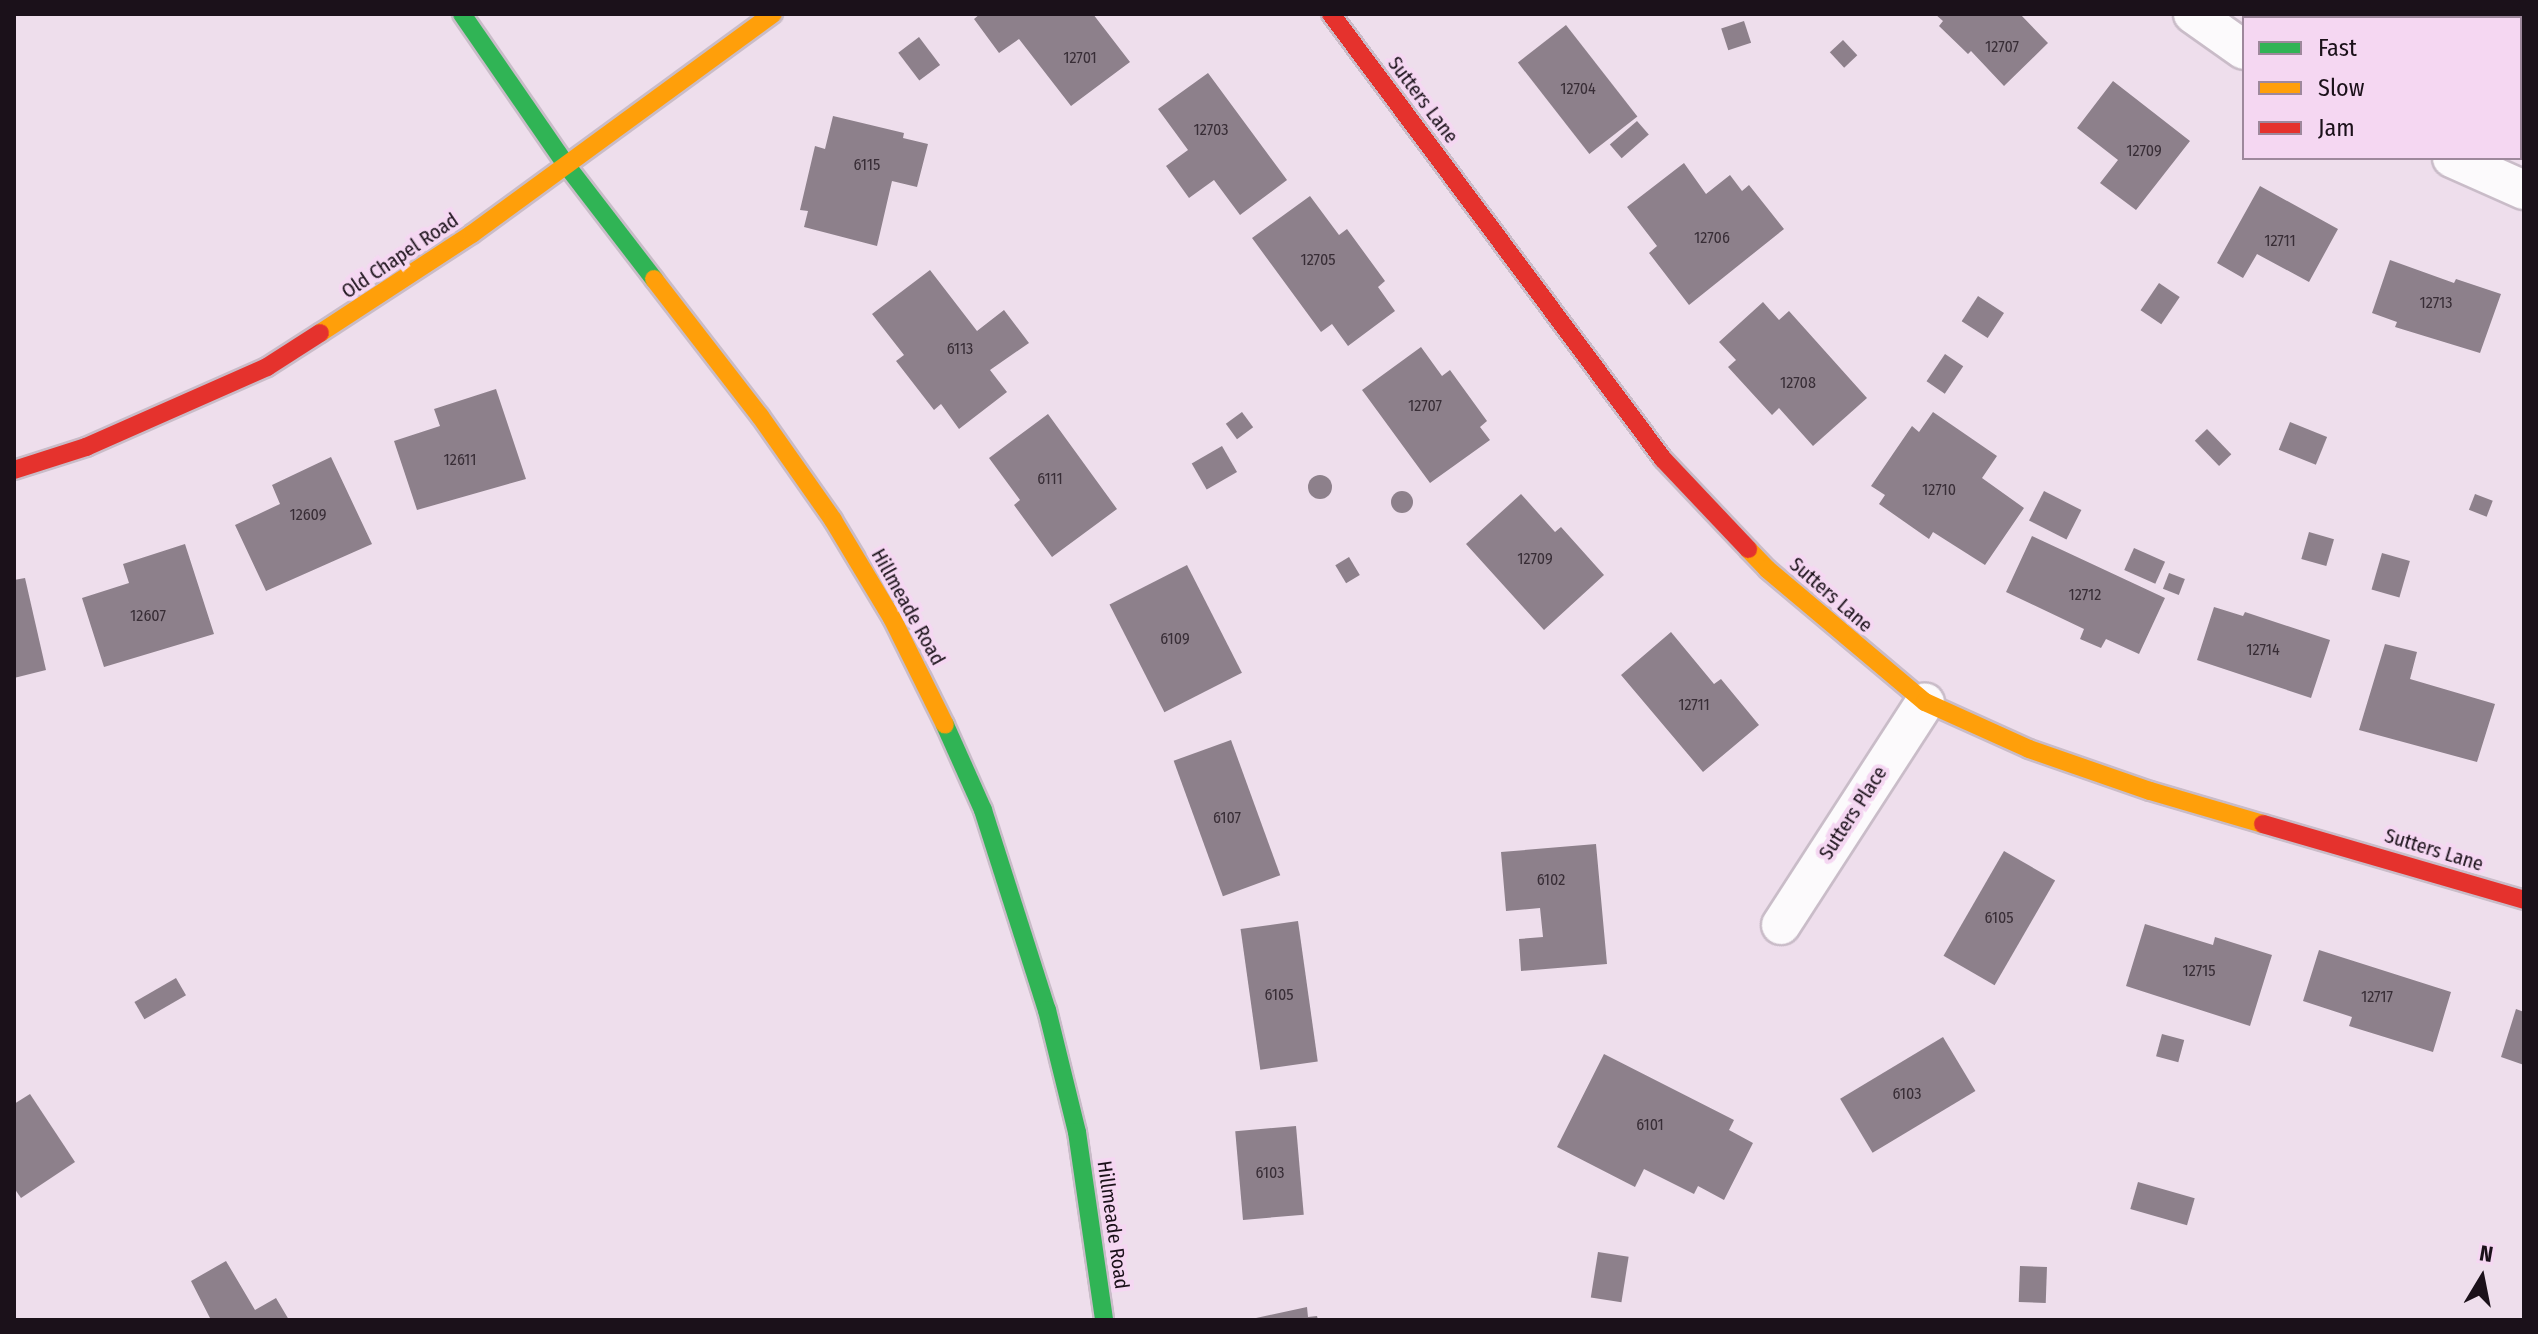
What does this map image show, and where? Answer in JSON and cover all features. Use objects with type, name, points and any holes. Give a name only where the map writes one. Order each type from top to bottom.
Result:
[{"type":"street","name":"Hillmeade Road","points":[[462,14],[567,166],[760,416],[833,520],[892,618],[939,711],[983,810],[1016,904],[1047,1010],[1077,1132],[1104,1320]]},
{"type":"street","name":"Old Chapel Road","points":[[14,470],[86,447],[267,367],[460,243],[773,14]]},
{"type":"street","name":"Sutters Lane","points":[[1331,14],[1625,410],[1688,488],[1767,569],[1925,702],[2014,743],[2150,791],[2524,900]]},
{"type":"street","points":[[2193,14],[2242,49]]},
{"type":"street","points":[[2456,160],[2524,190]]},
{"type":"street","name":"Sutters Place","points":[[1781,925],[1925,702]]},
{"type":"building","points":[[980,14],[1093,14],[1130,62],[1071,106],[1019,39],[999,53],[974,19]]},
{"type":"building","points":[[1935,14],[2020,14],[2048,43],[2004,86],[1971,51],[1968,54],[1939,26],[1943,21]]},
{"type":"building","points":[[2524,14],[2524,63],[2522,16],[2513,16]]},
{"type":"building","points":[[1744,21],[1751,43],[1728,50],[1721,28]]},
{"type":"building","points":[[1566,25],[1637,116],[1589,154],[1518,63]]},
{"type":"building","points":[[919,37],[940,65],[919,81],[898,53]]},
{"type":"building","points":[[1843,40],[1857,55],[1844,68],[1830,52]]},
{"type":"building","points":[[1208,73],[1287,180],[1240,215],[1214,180],[1189,198],[1166,166],[1188,150],[1158,109]]},
{"type":"building","points":[[2113,81],[2190,141],[2136,210],[2100,183],[2118,160],[2077,128]]},
{"type":"building","points":[[833,116],[904,133],[903,138],[928,144],[917,187],[892,181],[877,246],[804,227],[808,211],[800,210],[815,146],[825,149]]},
{"type":"building","points":[[1637,121],[1649,135],[1622,158],[1610,145]]},
{"type":"building","points":[[1684,163],[1706,194],[1730,175],[1742,191],[1749,185],[1784,229],[1689,305],[1649,253],[1657,246],[1627,207]]},
{"type":"building","points":[[2260,186],[2338,229],[2309,282],[2257,254],[2243,278],[2217,263]]},
{"type":"building","points":[[1310,196],[1339,235],[1347,229],[1385,281],[1378,287],[1395,311],[1348,346],[1332,324],[1321,332],[1252,238]]},
{"type":"building","points":[[2390,260],[2454,283],[2456,279],[2501,294],[2480,353],[2395,327],[2397,322],[2372,313]]},
{"type":"building","points":[[930,270],[977,331],[1004,310],[1029,343],[990,370],[1007,392],[959,429],[941,404],[934,410],[896,361],[904,355],[872,314]]},
{"type":"building","points":[[2159,283],[2180,297],[2161,324],[2141,310]]},
{"type":"building","points":[[1978,296],[2004,313],[1988,338],[1962,321]]},
{"type":"building","points":[[1763,302],[1779,320],[1789,311],[1867,398],[1813,446],[1779,408],[1772,415],[1728,367],[1736,360],[1719,342]]},
{"type":"building","points":[[1421,347],[1442,376],[1450,370],[1487,421],[1480,427],[1490,440],[1430,483],[1362,390]]},
{"type":"building","points":[[1945,354],[1963,366],[1945,394],[1927,381]]},
{"type":"building","points":[[496,389],[526,479],[417,510],[394,441],[440,426],[434,409]]},
{"type":"building","points":[[1242,412],[1253,427],[1237,439],[1226,424]]},
{"type":"building","points":[[1933,412],[1997,456],[1982,478],[2024,508],[1985,565],[1933,532],[1929,539],[1879,504],[1885,495],[1871,486],[1912,426],[1919,432]]},
{"type":"building","points":[[1048,414],[1117,509],[1052,557],[1014,505],[1020,500],[989,458]]},
{"type":"building","points":[[2290,422],[2327,437],[2316,465],[2279,450]]},
{"type":"building","points":[[2207,429],[2231,454],[2219,466],[2195,441]]},
{"type":"building","points":[[1222,446],[1237,472],[1207,489],[1192,464]]},
{"type":"building","points":[[331,457],[372,544],[266,591],[235,525],[280,504],[272,485]]},
{"type":"building","points":[[1320,475],[1331,482],[1332,487],[1325,498],[1320,499],[1309,492],[1308,487],[1315,476]]},
{"type":"building","points":[[1402,491],[1410,494],[1413,502],[1410,510],[1402,513],[1394,510],[1391,502],[1394,494]]},
{"type":"building","points":[[2044,491],[2081,510],[2066,539],[2029,520]]},
{"type":"building","points":[[1521,494],[1555,532],[1561,527],[1604,575],[1544,630],[1466,544]]},
{"type":"building","points":[[2475,494],[2493,501],[2487,517],[2469,510]]},
{"type":"building","points":[[2309,532],[2334,539],[2326,566],[2301,559]]},
{"type":"building","points":[[2032,536],[2165,598],[2139,654],[2106,639],[2101,648],[2080,639],[2084,629],[2006,592]]},
{"type":"building","points":[[185,544],[214,634],[104,667],[82,598],[129,583],[123,564]]},
{"type":"building","points":[[2134,548],[2165,562],[2155,584],[2124,570]]},
{"type":"building","points":[[2382,553],[2410,561],[2399,598],[2372,590]]},
{"type":"building","points":[[1349,557],[1360,575],[1346,583],[1335,565]]},
{"type":"building","points":[[1187,565],[1242,673],[1164,712],[1109,604]]},
{"type":"building","points":[[2169,573],[2185,579],[2179,595],[2163,589]]},
{"type":"building","points":[[25,578],[46,670],[14,678],[14,580]]},
{"type":"building","points":[[2214,607],[2243,616],[2245,612],[2330,640],[2311,698],[2197,660]]},
{"type":"building","points":[[1671,632],[1714,684],[1721,679],[1759,725],[1703,772],[1621,675]]},
{"type":"building","points":[[2385,644],[2417,652],[2410,679],[2495,704],[2477,762],[2359,730]]},
{"type":"building","points":[[1231,740],[1280,875],[1223,896],[1174,761]]},
{"type":"building","points":[[1596,844],[1607,964],[1521,971],[1519,939],[1543,937],[1540,908],[1506,911],[1501,852]]},
{"type":"building","points":[[2004,851],[2055,880],[1995,985],[1944,956]]},
{"type":"building","points":[[1298,921],[1318,1062],[1260,1070],[1241,929]]},
{"type":"building","points":[[2145,924],[2213,945],[2215,937],[2272,955],[2250,1026],[2126,986]]},
{"type":"building","points":[[2319,950],[2451,992],[2433,1052],[2349,1026],[2352,1017],[2303,1001]]},
{"type":"building","points":[[176,978],[186,995],[144,1019],[134,1002]]},
{"type":"building","points":[[2516,1009],[2524,1012],[2524,1065],[2501,1057]]},
{"type":"building","points":[[2162,1034],[2184,1040],[2178,1062],[2156,1056]]},
{"type":"building","points":[[1943,1037],[1975,1091],[1873,1153],[1840,1099]]},
{"type":"building","points":[[1604,1054],[1734,1120],[1729,1130],[1753,1143],[1724,1200],[1698,1186],[1694,1194],[1644,1169],[1635,1187],[1557,1147]]},
{"type":"building","points":[[30,1094],[75,1162],[21,1198],[14,1188],[14,1104]]},
{"type":"building","points":[[1296,1126],[1304,1215],[1243,1220],[1235,1131]]},
{"type":"building","points":[[2138,1182],[2195,1198],[2187,1225],[2130,1209]]},
{"type":"building","points":[[1598,1252],[1629,1257],[1621,1302],[1591,1297]]},
{"type":"building","points":[[226,1261],[255,1310],[276,1298],[289,1320],[211,1320],[191,1281]]},
{"type":"building","points":[[2020,1266],[2047,1267],[2046,1303],[2019,1302]]},
{"type":"building","points":[[1307,1307],[1308,1317],[1317,1316],[1318,1320],[1247,1320]]},
{"type":"traffic: fast","points":[[462,14],[567,166],[654,279]]},
{"type":"traffic: fast","points":[[945,725],[983,810],[1047,1010],[1077,1132],[1104,1320]]},
{"type":"traffic: slow","points":[[320,333],[472,234],[773,14]]},
{"type":"traffic: slow","points":[[654,279],[760,416],[833,520],[892,618],[945,725]]},
{"type":"traffic: slow","points":[[1748,549],[1767,569],[1925,702],[2029,749],[2150,791],[2263,824]]},
{"type":"traffic: jam","points":[[1331,14],[1663,459],[1748,549]]},
{"type":"traffic: jam","points":[[14,470],[86,447],[267,367],[320,333]]},
{"type":"traffic: jam","points":[[2263,824],[2524,900]]}]
